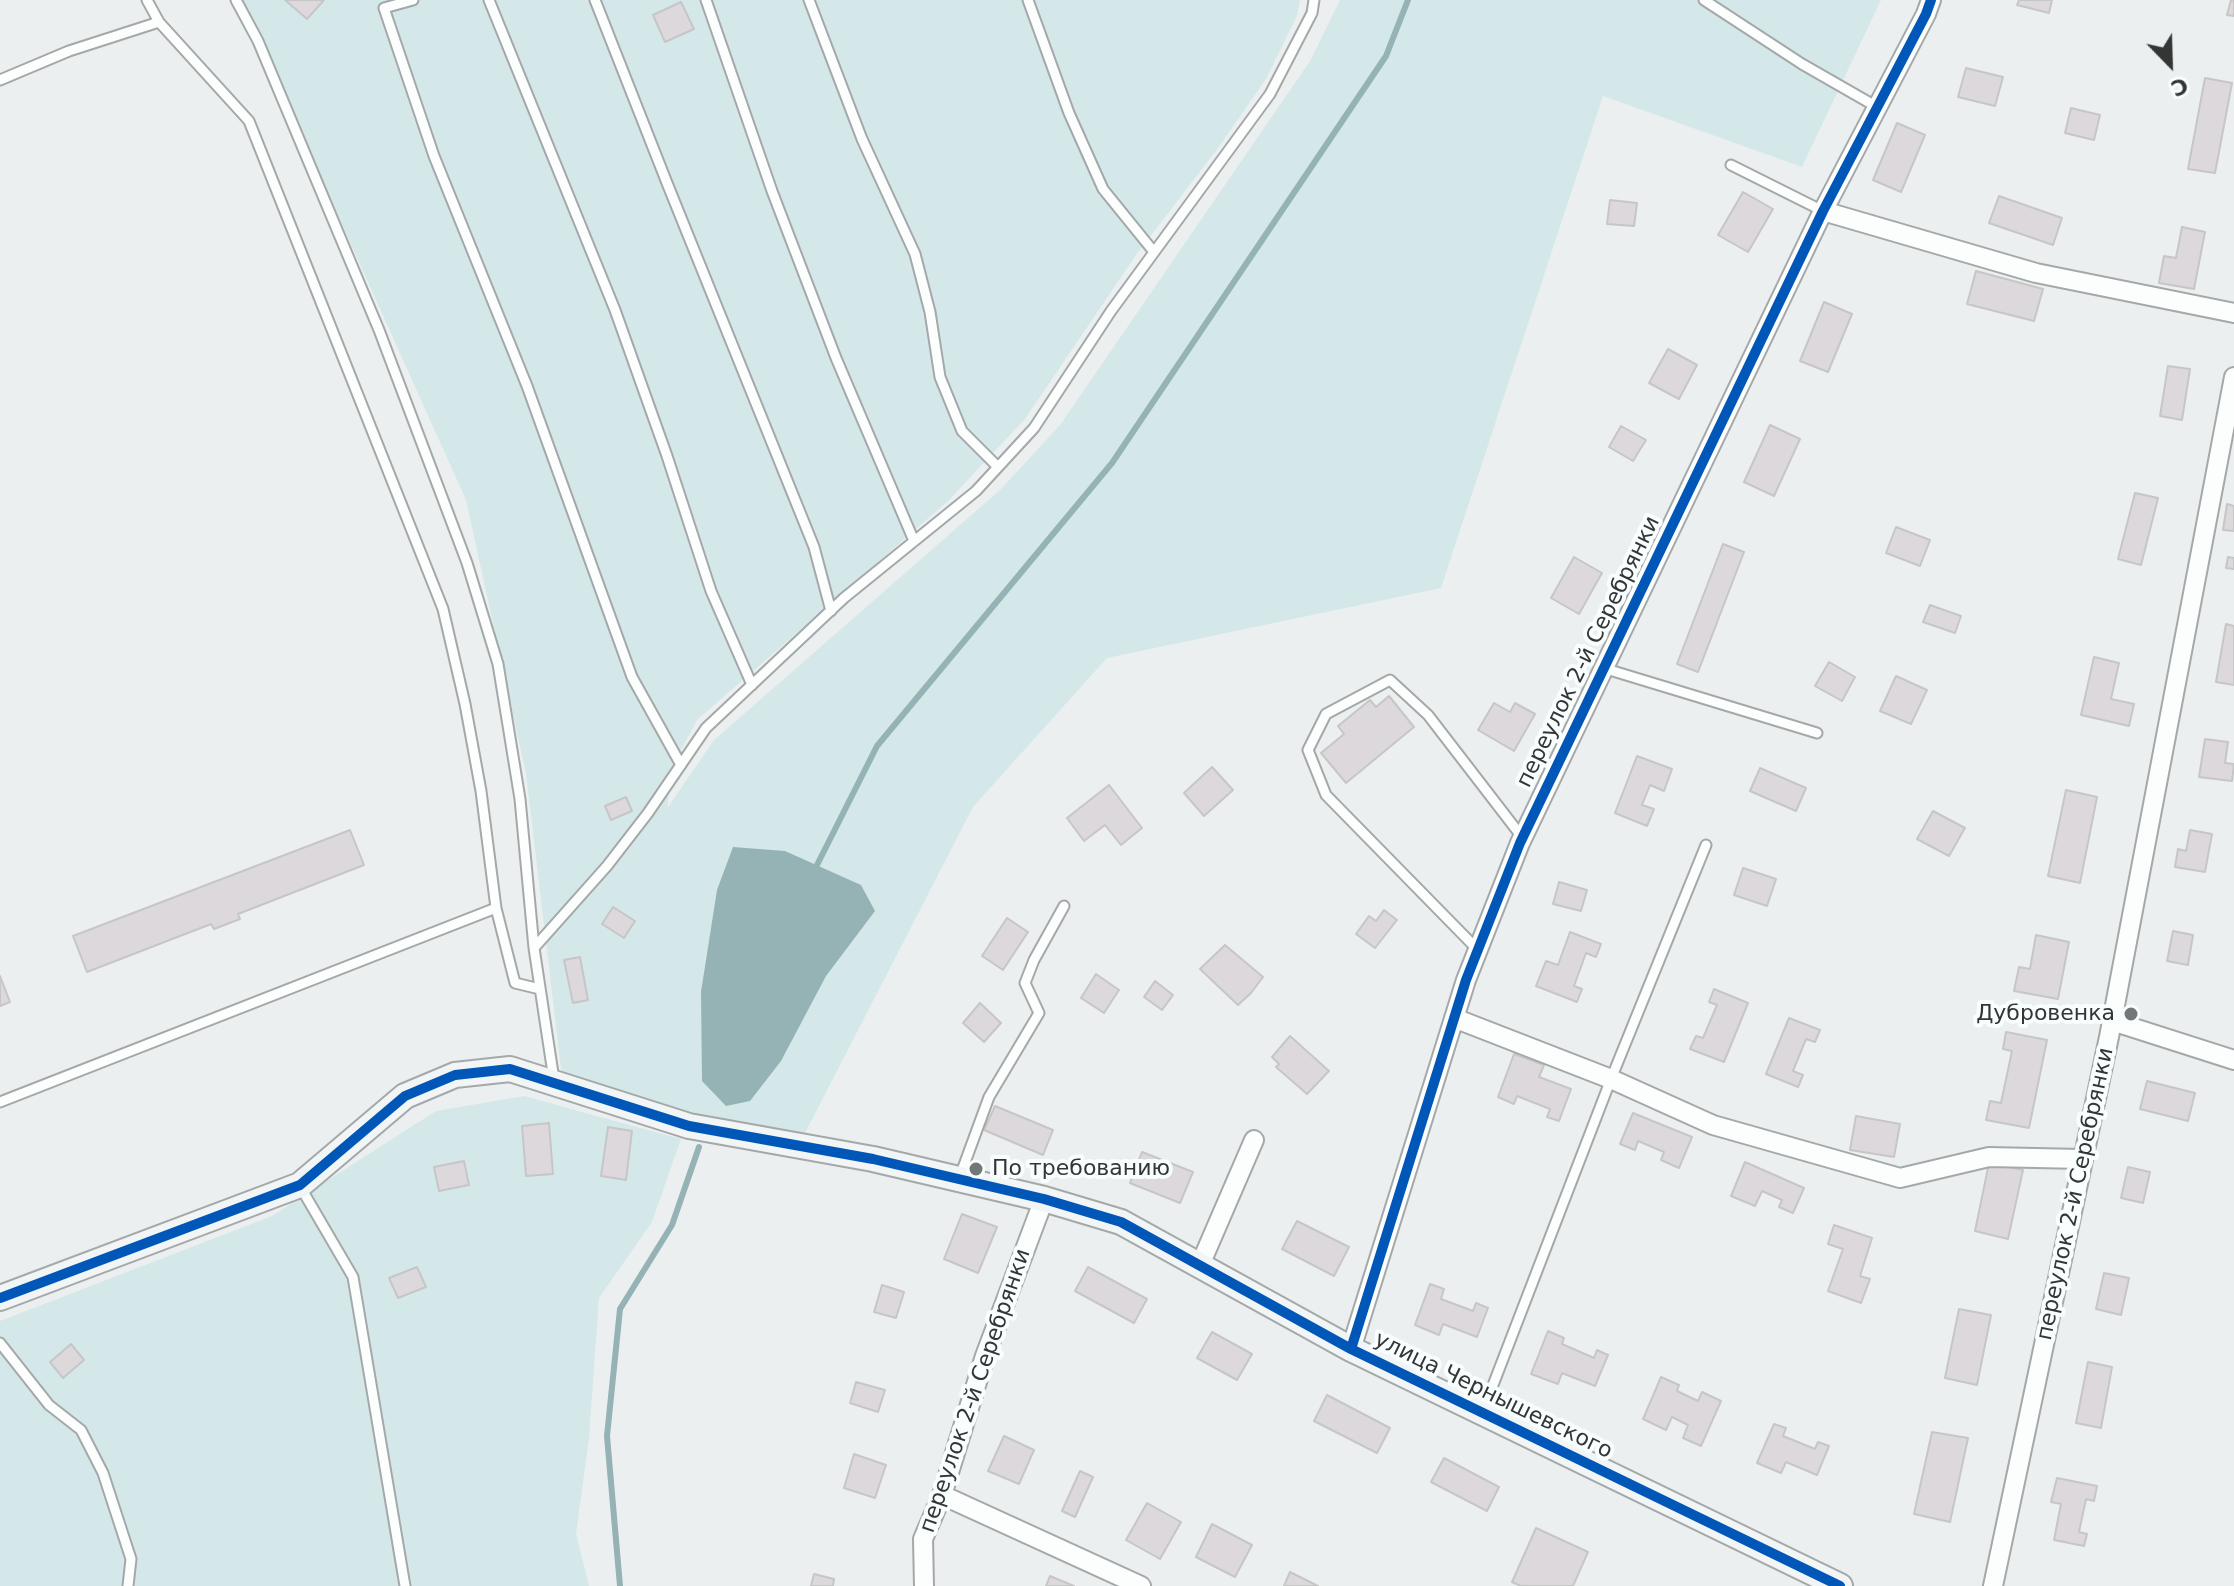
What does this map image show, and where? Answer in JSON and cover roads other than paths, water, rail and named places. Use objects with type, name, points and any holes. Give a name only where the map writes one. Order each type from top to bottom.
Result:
[{"type":"street","name":"переулок 2-й Серебрянки","points":[[1351,1349],[1454,1018],[1522,837],[1823,211],[1931,0]]},
{"type":"street","points":[[1823,211],[2036,273],[2234,313]]},
{"type":"street","name":"переулок 2-й Серебрянки","points":[[1993,1586],[2112,1021],[2234,377]]},
{"type":"street","points":[[1454,1018],[1611,1079],[1713,1125],[1900,1178],[1989,1157],[2082,1159]]},
{"type":"street","points":[[2112,1021],[2234,1060]]},
{"type":"street","name":"улица Чернышевского","points":[[0,1298],[300,1185],[405,1096],[455,1075],[510,1069],[689,1126],[873,1159],[1044,1199],[1121,1222],[1351,1349],[1840,1586]]},
{"type":"street","points":[[1200,1265],[1254,1140]]},
{"type":"street","name":"переулок 2-й Серебрянки","points":[[924,1586],[923,1539],[942,1495],[985,1356],[1044,1199]]},
{"type":"street","points":[[942,1495],[1141,1586]]},
{"type":"lane","points":[[147,0],[159,22],[249,121],[443,609],[481,791],[496,908],[515,983],[540,989]]},
{"type":"lane","points":[[236,0],[258,41],[379,330],[472,578],[498,664],[520,799],[534,948],[555,1084]]},
{"type":"lane","points":[[413,0],[384,8],[434,156],[527,386],[632,677],[681,765]]},
{"type":"lane","points":[[489,0],[615,310],[711,591],[752,685]]},
{"type":"lane","points":[[595,0],[814,547],[831,611]]},
{"type":"lane","points":[[706,0],[772,191],[836,358],[914,541]]},
{"type":"lane","points":[[809,0],[862,139],[915,254],[930,312],[940,377],[962,431],[998,467]]},
{"type":"lane","points":[[1028,0],[1069,113],[1103,189],[1154,252]]},
{"type":"lane","points":[[534,948],[607,866],[648,813],[706,728],[831,611],[976,491],[1034,428],[1111,311],[1270,94],[1312,13],[1314,0]]},
{"type":"lane","points":[[1704,0],[1802,64],[1877,107]]},
{"type":"lane","points":[[0,80],[69,51],[159,22]]},
{"type":"lane","points":[[1731,165],[1823,211]]},
{"type":"lane","points":[[1603,668],[1817,733]]},
{"type":"lane","points":[[1478,950],[1326,795],[1308,750],[1326,714],[1390,680],[1428,715],[1522,837]]},
{"type":"lane","points":[[1482,1413],[1611,1079],[1706,845]]},
{"type":"lane","points":[[959,1179],[989,1097],[1039,1013],[1025,983],[1064,906]]},
{"type":"lane","points":[[0,1102],[496,908]]},
{"type":"lane","points":[[300,1185],[353,1277],[405,1586]]},
{"type":"lane","points":[[0,1343],[49,1405],[81,1430],[103,1473],[131,1559],[128,1586]]},
{"type":"water","points":[[733,847],[785,851],[861,885],[875,911],[826,976],[781,1061],[750,1101],[726,1106],[702,1081],[701,992],[717,890]]},
{"type":"waterway","points":[[817,865],[877,746],[1112,463],[1386,56],[1408,0]]},
{"type":"waterway","points":[[620,1586],[607,1436],[620,1309],[672,1225],[699,1147]]},
{"type":"place","name":"Дубровенка","points":[[2131,1014]]},
{"type":"place","name":"По требованию","points":[[976,1169]]}]
